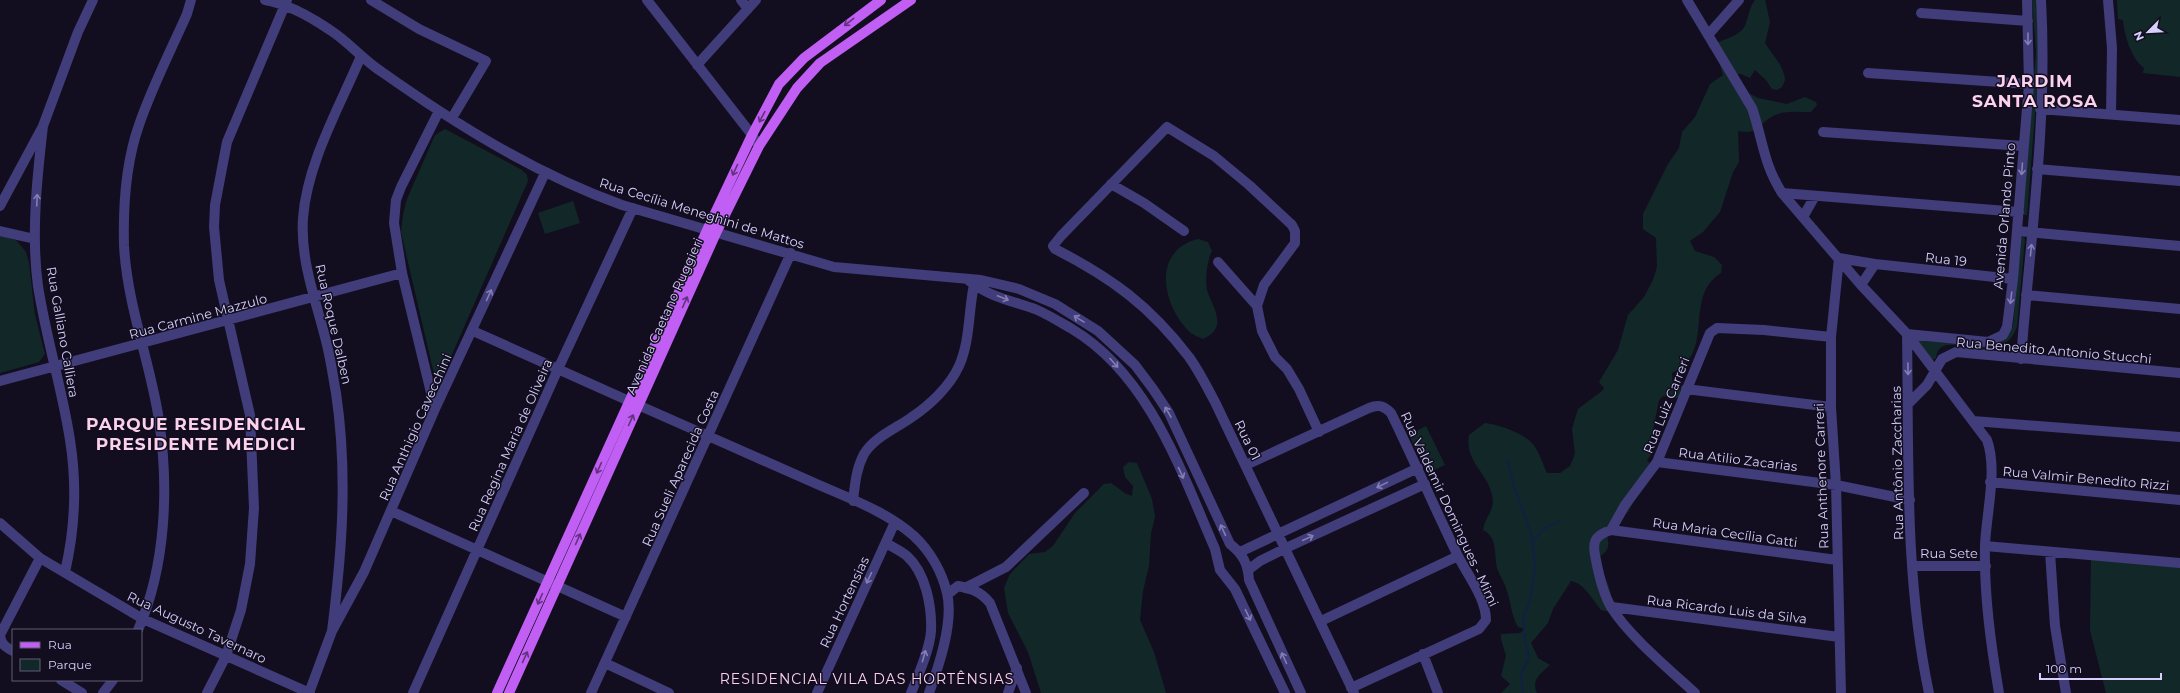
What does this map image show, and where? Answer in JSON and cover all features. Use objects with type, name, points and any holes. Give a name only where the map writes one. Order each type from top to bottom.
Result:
[{"type":"main road","name":"Avenida Caetano Ruggieri","points":[[509,693],[553,583],[712,230],[752,134],[779,84],[804,58],[881,0]]},
{"type":"main road","name":"Avenida Caetano Ruggieri","points":[[712,230],[759,146],[797,88],[820,64],[911,0]]},
{"type":"main road","name":"Avenida Caetano Ruggieri","points":[[497,693],[553,583]]},
{"type":"street","points":[[0,206],[43,126],[78,32],[93,0]]},
{"type":"street","points":[[138,629],[152,593],[160,550],[164,503],[159,420],[132,307],[124,245],[126,193],[129,166],[138,126],[187,14],[191,0]]},
{"type":"street","name":"Rua Cecília Meneghini de Mattos","points":[[265,0],[286,3],[331,30],[380,72],[439,111],[545,173],[596,195],[634,208],[791,253],[821,264],[841,268],[972,282]]},
{"type":"street","points":[[371,0],[419,29],[486,61],[452,118]]},
{"type":"street","points":[[647,0],[752,134],[759,146]]},
{"type":"street","points":[[741,0],[748,9]]},
{"type":"street","points":[[697,65],[756,0]]},
{"type":"street","points":[[1687,0],[1752,108],[1758,124],[1764,156],[1772,178],[1782,193],[1861,285],[1907,334],[1986,440],[1990,449],[1986,566],[1990,633],[1999,693]]},
{"type":"street","points":[[1708,35],[1739,0]]},
{"type":"street","name":"Avenida Orlando Pinto","points":[[1907,334],[1988,342],[1996,340],[2003,335],[2007,327],[2013,279],[2029,84],[2027,0]]},
{"type":"street","points":[[2021,359],[2037,169],[2044,47],[2041,0]]},
{"type":"street","points":[[2108,0],[2112,48],[2111,114]]},
{"type":"street","points":[[207,693],[226,656],[241,610],[250,564],[254,508],[250,415],[218,280],[215,251],[215,205],[227,142],[286,3]]},
{"type":"street","points":[[1921,13],[2028,21]]},
{"type":"street","name":"Rua Roque Dalben","points":[[332,631],[343,528],[344,490],[342,441],[327,346],[307,269],[303,218],[310,177],[361,56]]},
{"type":"street","points":[[1868,73],[2029,84]]},
{"type":"street","points":[[2040,109],[2180,120]]},
{"type":"street","points":[[435,409],[402,273],[394,222],[396,200],[439,111]]},
{"type":"street","name":"Rua Galliano Calliera","points":[[43,126],[38,169],[35,239],[38,286],[70,440],[75,488],[74,512],[69,554],[65,572]]},
{"type":"street","points":[[1184,231],[1144,203],[1111,184],[1168,127],[1214,156],[1244,180],[1292,225],[1296,238],[1292,248],[1276,265],[1264,285],[1257,306],[1262,331],[1275,357],[1287,369],[1299,389],[1319,432],[1246,465]]},
{"type":"street","points":[[1823,132],[2023,146]]},
{"type":"street","points":[[24,162],[32,162],[38,169]]},
{"type":"street","points":[[2037,169],[2180,181]]},
{"type":"street","name":"Rua Anthigio Cavecchini","points":[[309,693],[332,631],[364,572],[435,409],[473,331],[545,173]]},
{"type":"street","name":"Rua 01","points":[[1111,184],[1057,240],[1054,244],[1055,249],[1117,284],[1153,315],[1189,358],[1215,402],[1353,690]]},
{"type":"street","points":[[1782,193],[2019,212]]},
{"type":"street","points":[[1803,217],[1814,196]]},
{"type":"street","name":"Rua Regina Maria de Oliveira","points":[[413,693],[558,369],[634,208]]},
{"type":"street","points":[[0,231],[35,239]]},
{"type":"street","points":[[2017,231],[2180,246]]},
{"type":"street","name":"Rua Sueli Aparecida Costa","points":[[591,693],[791,253]]},
{"type":"street","name":"Rua 19","points":[[1839,258],[1875,264],[2013,279]]},
{"type":"street","name":"Rua Anthenore Carreri","points":[[1839,258],[1832,337],[1831,408],[1836,485],[1841,693]]},
{"type":"street","points":[[1218,262],[1257,306]]},
{"type":"street","points":[[1861,285],[1875,264]]},
{"type":"street","name":"Rua Carmine Mazzulo","points":[[0,381],[142,345],[402,273]]},
{"type":"street","points":[[853,500],[856,472],[865,453],[879,438],[913,417],[943,390],[959,366],[968,335],[972,282]]},
{"type":"street","points":[[972,282],[1019,289],[1055,304],[1098,331],[1135,365],[1169,413],[1230,544],[1240,552],[1301,693]]},
{"type":"street","points":[[972,282],[1001,298],[1036,310],[1073,330],[1110,358],[1136,390],[1160,428],[1215,549],[1220,570],[1235,589],[1285,693]]},
{"type":"street","points":[[2026,295],[2180,310]]},
{"type":"street","name":"Rua Luiz Carreri","points":[[1695,693],[1653,654],[1612,607],[1599,576],[1593,549],[1596,538],[1600,533],[1611,530],[1625,505],[1657,462],[1710,333],[1717,328],[1764,330],[1832,337]]},
{"type":"street","points":[[473,331],[853,500],[895,522],[923,546],[941,575],[948,594],[947,625],[943,648],[929,693]]},
{"type":"street","name":"Rua Antônio Zaccharias","points":[[1907,334],[1910,500],[1913,566],[1919,629],[1929,693]]},
{"type":"street","name":"Rua Benedito Antonio Stucchi","points":[[1908,404],[1923,390],[1945,356],[1956,352],[2180,373]]},
{"type":"street","points":[[1686,389],[1831,408]]},
{"type":"street","name":"Rua Valdemir Domingues - Mimi","points":[[1319,432],[1370,408],[1382,406],[1391,412],[1458,556],[1484,607],[1486,620],[1479,629],[1423,654],[1353,690]]},
{"type":"street","points":[[1972,421],[2180,437]]},
{"type":"street","name":"Rua Atilio Zacarias","points":[[1657,462],[1836,485],[1910,500]]},
{"type":"street","points":[[1240,552],[1279,535],[1418,468]]},
{"type":"street","name":"Rua Valmir Benedito Rizzi","points":[[1990,482],[2180,500]]},
{"type":"street","points":[[1235,589],[1245,584],[1249,575],[1260,561],[1425,484]]},
{"type":"street","points":[[965,588],[1006,567],[1084,493]]},
{"type":"street","points":[[391,511],[626,617]]},
{"type":"street","name":"Rua Hortensias","points":[[817,693],[895,522]]},
{"type":"street","name":"Rua Augusto Tavernaro","points":[[0,523],[40,558],[143,619],[309,693]]},
{"type":"street","name":"Rua Maria Cecília Gatti","points":[[1611,530],[1837,560]]},
{"type":"street","points":[[886,543],[907,556],[916,569],[925,586],[930,610],[931,632],[911,693]]},
{"type":"street","points":[[1215,549],[1225,544],[1230,544]]},
{"type":"street","points":[[1986,546],[2180,563]]},
{"type":"street","points":[[2050,552],[2055,626],[2066,693]]},
{"type":"street","points":[[1321,622],[1458,556]]},
{"type":"street","points":[[12,650],[5,647],[1,641],[0,635],[40,558]]},
{"type":"street","name":"Rua Sete","points":[[1913,566],[1986,566]]},
{"type":"street","points":[[948,594],[958,586],[983,594],[990,603],[1026,693]]},
{"type":"street","name":"Rua Ricardo Luis da Silva","points":[[1612,607],[1840,637]]},
{"type":"street","points":[[1423,654],[1438,693]]},
{"type":"street","points":[[605,663],[669,693]]},
{"type":"street","points":[[1008,693],[1017,668]]},
{"type":"street","points":[[63,681],[82,693]]},
{"type":"street","points":[[103,693],[112,681]]},
{"type":"green space","points":[[1755,0],[1765,0],[1770,22],[1765,43],[1780,65],[1785,80],[1782,87],[1777,90],[1772,89],[1766,80],[1755,70],[1750,78],[1741,74],[1736,74],[1748,93],[1758,98],[1787,104],[1805,97],[1816,102],[1817,105],[1811,112],[1777,114],[1768,119],[1755,130],[1750,132],[1738,131],[1739,162],[1733,172],[1720,212],[1703,232],[1690,241],[1695,251],[1714,257],[1722,265],[1721,273],[1710,283],[1703,296],[1697,338],[1693,352],[1685,364],[1672,373],[1673,387],[1685,391],[1678,398],[1663,396],[1659,400],[1651,440],[1652,453],[1647,460],[1653,468],[1628,512],[1606,529],[1608,547],[1597,563],[1609,586],[1611,599],[1610,612],[1601,610],[1584,588],[1576,582],[1571,581],[1553,609],[1548,623],[1531,643],[1538,658],[1550,665],[1540,674],[1536,681],[1535,688],[1537,693],[1501,693],[1510,684],[1501,676],[1506,656],[1501,634],[1520,633],[1525,629],[1518,627],[1512,613],[1505,585],[1497,568],[1493,541],[1488,533],[1483,530],[1493,505],[1493,500],[1486,479],[1470,453],[1469,435],[1485,423],[1498,426],[1520,434],[1531,442],[1535,447],[1547,473],[1560,473],[1570,466],[1575,454],[1572,429],[1578,409],[1604,388],[1599,382],[1618,350],[1628,315],[1644,297],[1653,280],[1657,267],[1656,238],[1643,229],[1643,214],[1668,164],[1679,148],[1682,132],[1695,117],[1710,84],[1723,75],[1717,55],[1708,46],[1736,35],[1744,28],[1750,9]]},
{"type":"green space","points":[[2032,0],[2036,0],[2040,51],[2027,215],[2024,215],[2036,52]]},
{"type":"green space","points":[[2117,0],[2180,0],[2180,77],[2143,73],[2144,68],[2136,59],[2129,47],[2123,20],[2118,19]]},
{"type":"green space","points":[[445,129],[522,170],[527,175],[528,181],[443,375],[437,376],[434,374],[401,232],[407,199],[435,135]]},
{"type":"green space","points":[[573,201],[580,223],[545,234],[538,213]]},
{"type":"green space","points":[[0,236],[16,240],[26,252],[29,263],[35,315],[45,354],[39,362],[0,373]]},
{"type":"green space","points":[[2023,237],[2025,239],[2017,326],[2009,340],[1998,346],[1986,348],[1948,345],[1940,349],[1936,358],[1930,361],[1914,342],[1918,340],[1995,344],[2006,338],[2013,326],[2021,238]]},
{"type":"green space","points":[[1198,239],[1208,242],[1212,251],[1206,276],[1206,286],[1217,317],[1215,329],[1211,334],[1203,339],[1189,331],[1177,316],[1167,290],[1166,277],[1168,264],[1174,253],[1184,245]]},
{"type":"green space","points":[[1426,426],[1445,465],[1427,473],[1409,435]]},
{"type":"green space","points":[[1129,462],[1137,463],[1152,499],[1155,517],[1151,533],[1149,566],[1143,591],[1140,620],[1154,652],[1166,693],[1041,693],[1028,652],[1008,613],[1004,588],[1010,574],[1029,554],[1045,552],[1053,546],[1075,513],[1104,484],[1111,483],[1126,494],[1132,496],[1133,486],[1125,477],[1123,467]]},
{"type":"green space","points":[[2091,558],[2180,566],[2180,693],[2106,693],[2090,630]]},
{"type":"waterway","points":[[1508,460],[1513,484],[1531,533],[1535,564],[1531,597],[1523,619],[1525,641],[1529,658],[1521,674],[1523,693]]},
{"type":"waterway","points":[[1533,541],[1544,529],[1559,521]]},
{"type":"district","name":"JARDIM SANTA ROSA","points":[[2035,91]]},
{"type":"district","name":"PARQUE RESIDENCIAL PRESIDENTE MEDICI","points":[[196,434]]},
{"type":"district","name":"RESIDENCIAL VILA DAS HORTÊNSIAS","points":[[867,679]]}]
